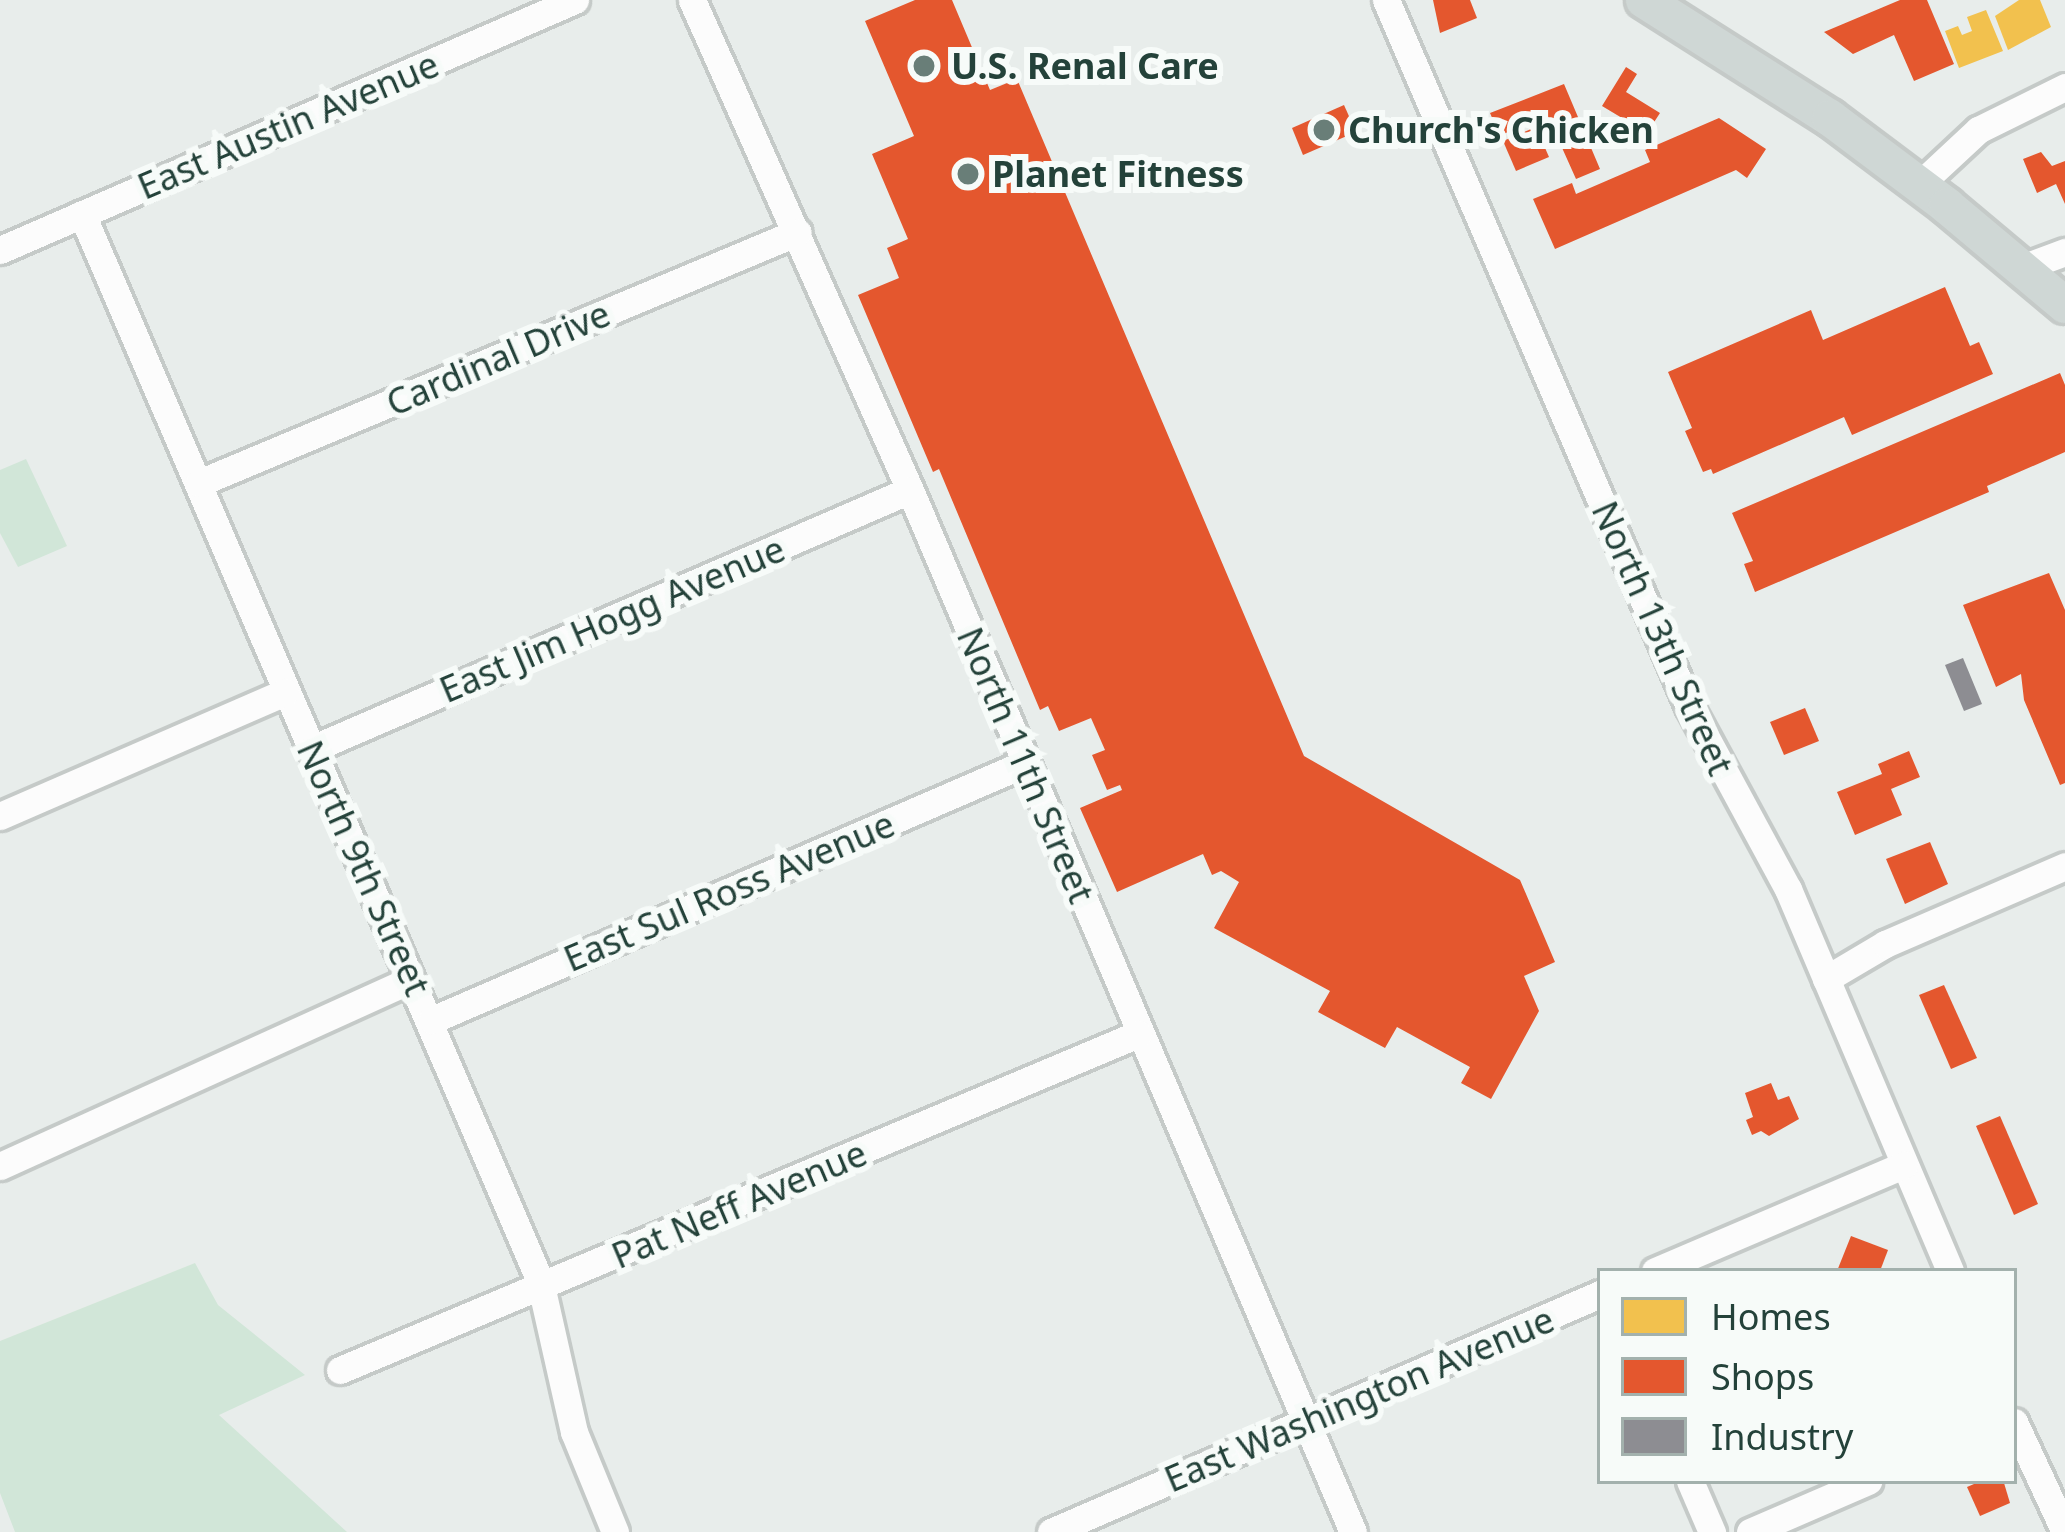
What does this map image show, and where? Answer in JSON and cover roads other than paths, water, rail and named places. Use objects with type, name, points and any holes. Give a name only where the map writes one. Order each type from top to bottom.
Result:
[{"type":"main road","points":[[1644,0],[1770,78],[1919,184],[2065,305]]},
{"type":"street","name":"East Austin Avenue","points":[[0,250],[575,0]]},
{"type":"street","name":"North 11th Street","points":[[692,0],[910,490],[1353,1532]]},
{"type":"street","name":"North 13th Street","points":[[1386,0],[1689,706],[1776,865],[1950,1268]]},
{"type":"street","points":[[1919,184],[1978,130],[2065,87]]},
{"type":"street","name":"North 9th Street","points":[[82,214],[285,692],[314,748],[407,981],[432,1020],[540,1281],[574,1432],[615,1532]]},
{"type":"street","name":"Cardinal Drive","points":[[199,483],[797,232]]},
{"type":"street","points":[[2023,268],[2065,252]]},
{"type":"street","name":"East Jim Hogg Avenue","points":[[314,748],[910,490]]},
{"type":"street","points":[[0,816],[285,692]]},
{"type":"street","name":"East Sul Ross Avenue","points":[[432,1020],[1025,763]]},
{"type":"street","points":[[1826,979],[1886,944],[2065,866]]},
{"type":"street","points":[[0,1166],[407,981]]},
{"type":"street","name":"Pat Neff Avenue","points":[[340,1370],[540,1281],[596,1265],[1138,1034]]},
{"type":"street","points":[[1662,1268],[1904,1165]]},
{"type":"street","name":"East Washington Avenue","points":[[1051,1532],[1597,1295]]},
{"type":"street","points":[[2017,1428],[2065,1532]]},
{"type":"street","points":[[1691,1484],[1712,1532]]},
{"type":"street","points":[[1750,1532],[1861,1484]]},
{"type":"place","name":"U.S. Renal Care","points":[[924,66]]},
{"type":"place","name":"Church's Chicken","points":[[1324,130]]},
{"type":"place","name":"Planet Fitness","points":[[968,174]]}]
